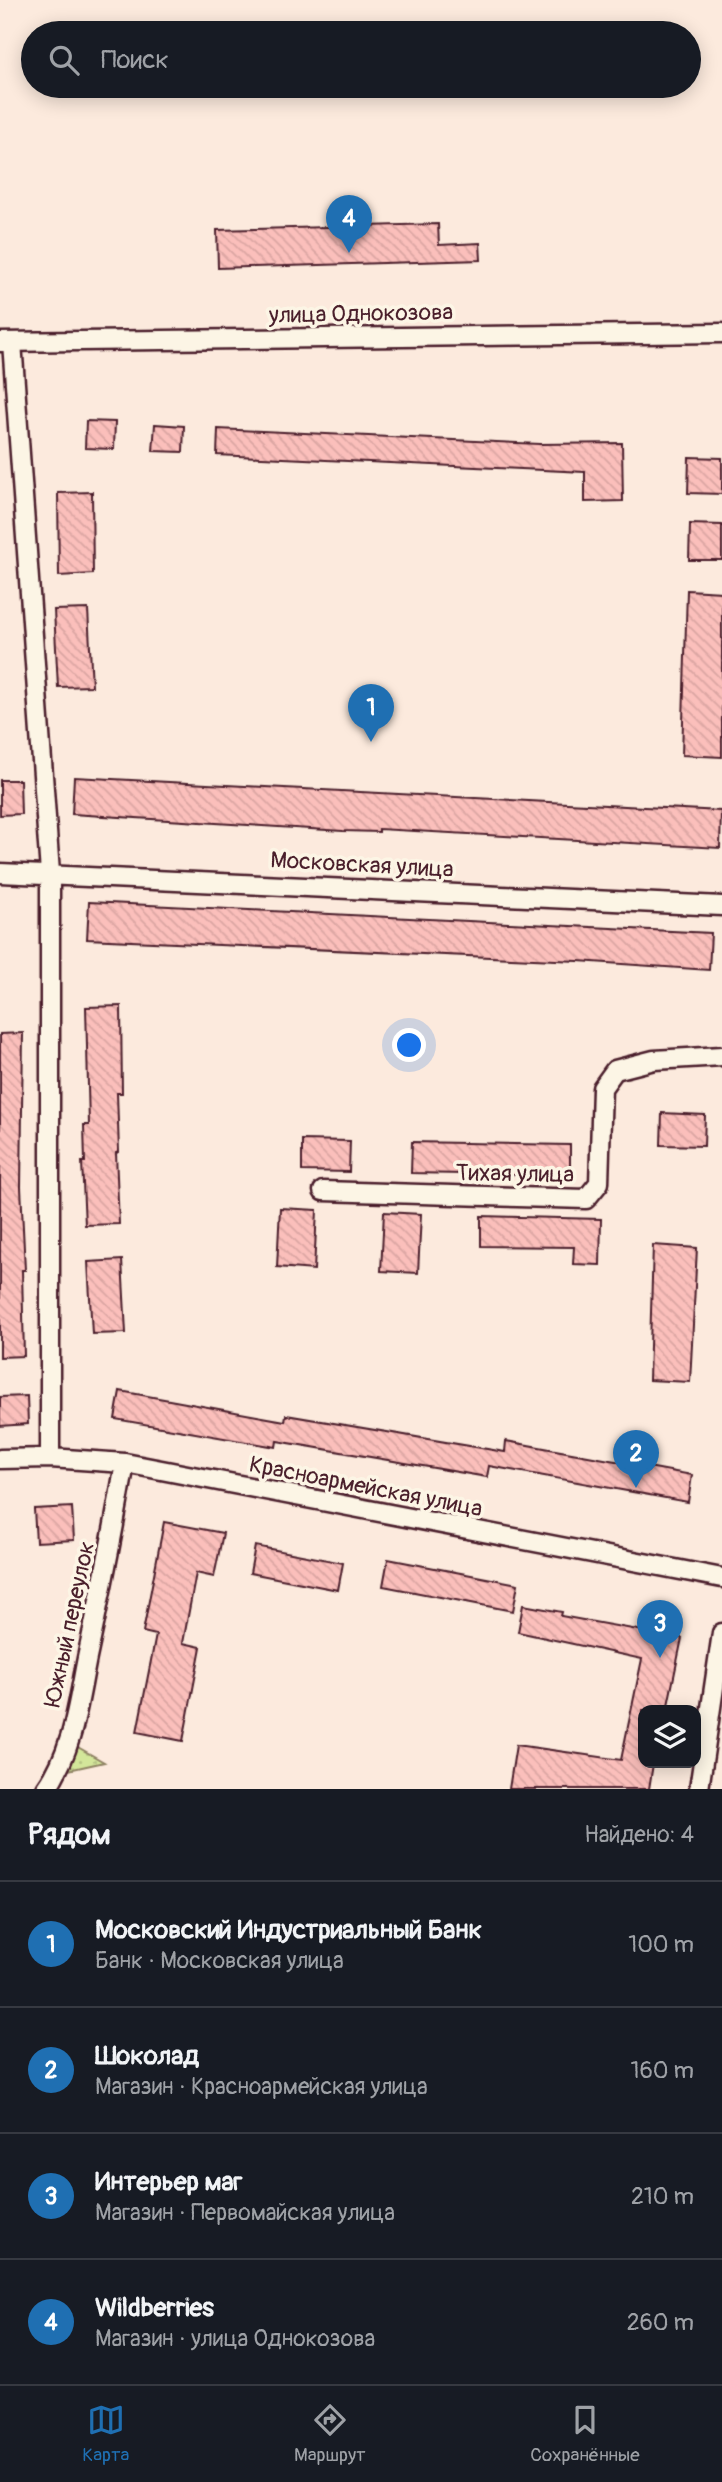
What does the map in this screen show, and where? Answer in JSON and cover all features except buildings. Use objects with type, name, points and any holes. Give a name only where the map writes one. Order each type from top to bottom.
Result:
[{"type":"street","name":"улица Однокозова","points":[[6,342],[722,334]]},
{"type":"street","points":[[6,342],[50,873],[50,1458]]},
{"type":"street","name":"Московская улица","points":[[0,873],[50,873],[722,906]]},
{"type":"street","name":"Тихая улица","points":[[324,1191],[586,1199],[599,1183],[602,1088],[615,1070],[654,1060],[722,1056]]},
{"type":"street","name":"Красноармейская улица","points":[[0,1459],[50,1458],[125,1463],[722,1578]]},
{"type":"street","name":"Южный переулок","points":[[46,1789],[62,1767],[71,1736],[109,1556],[125,1463]]},
{"type":"street","points":[[699,1789],[722,1633]]},
{"type":"green space","points":[[76,1746],[104,1762],[69,1770]]},
{"type":"place","name":"Wildberries","points":[[349,253]]},
{"type":"place","name":"Московский Индустриальный Банк","points":[[371,742]]},
{"type":"place","name":"Шоколад","points":[[636,1488]]},
{"type":"place","name":"Интерьер маг","points":[[660,1658]]}]
